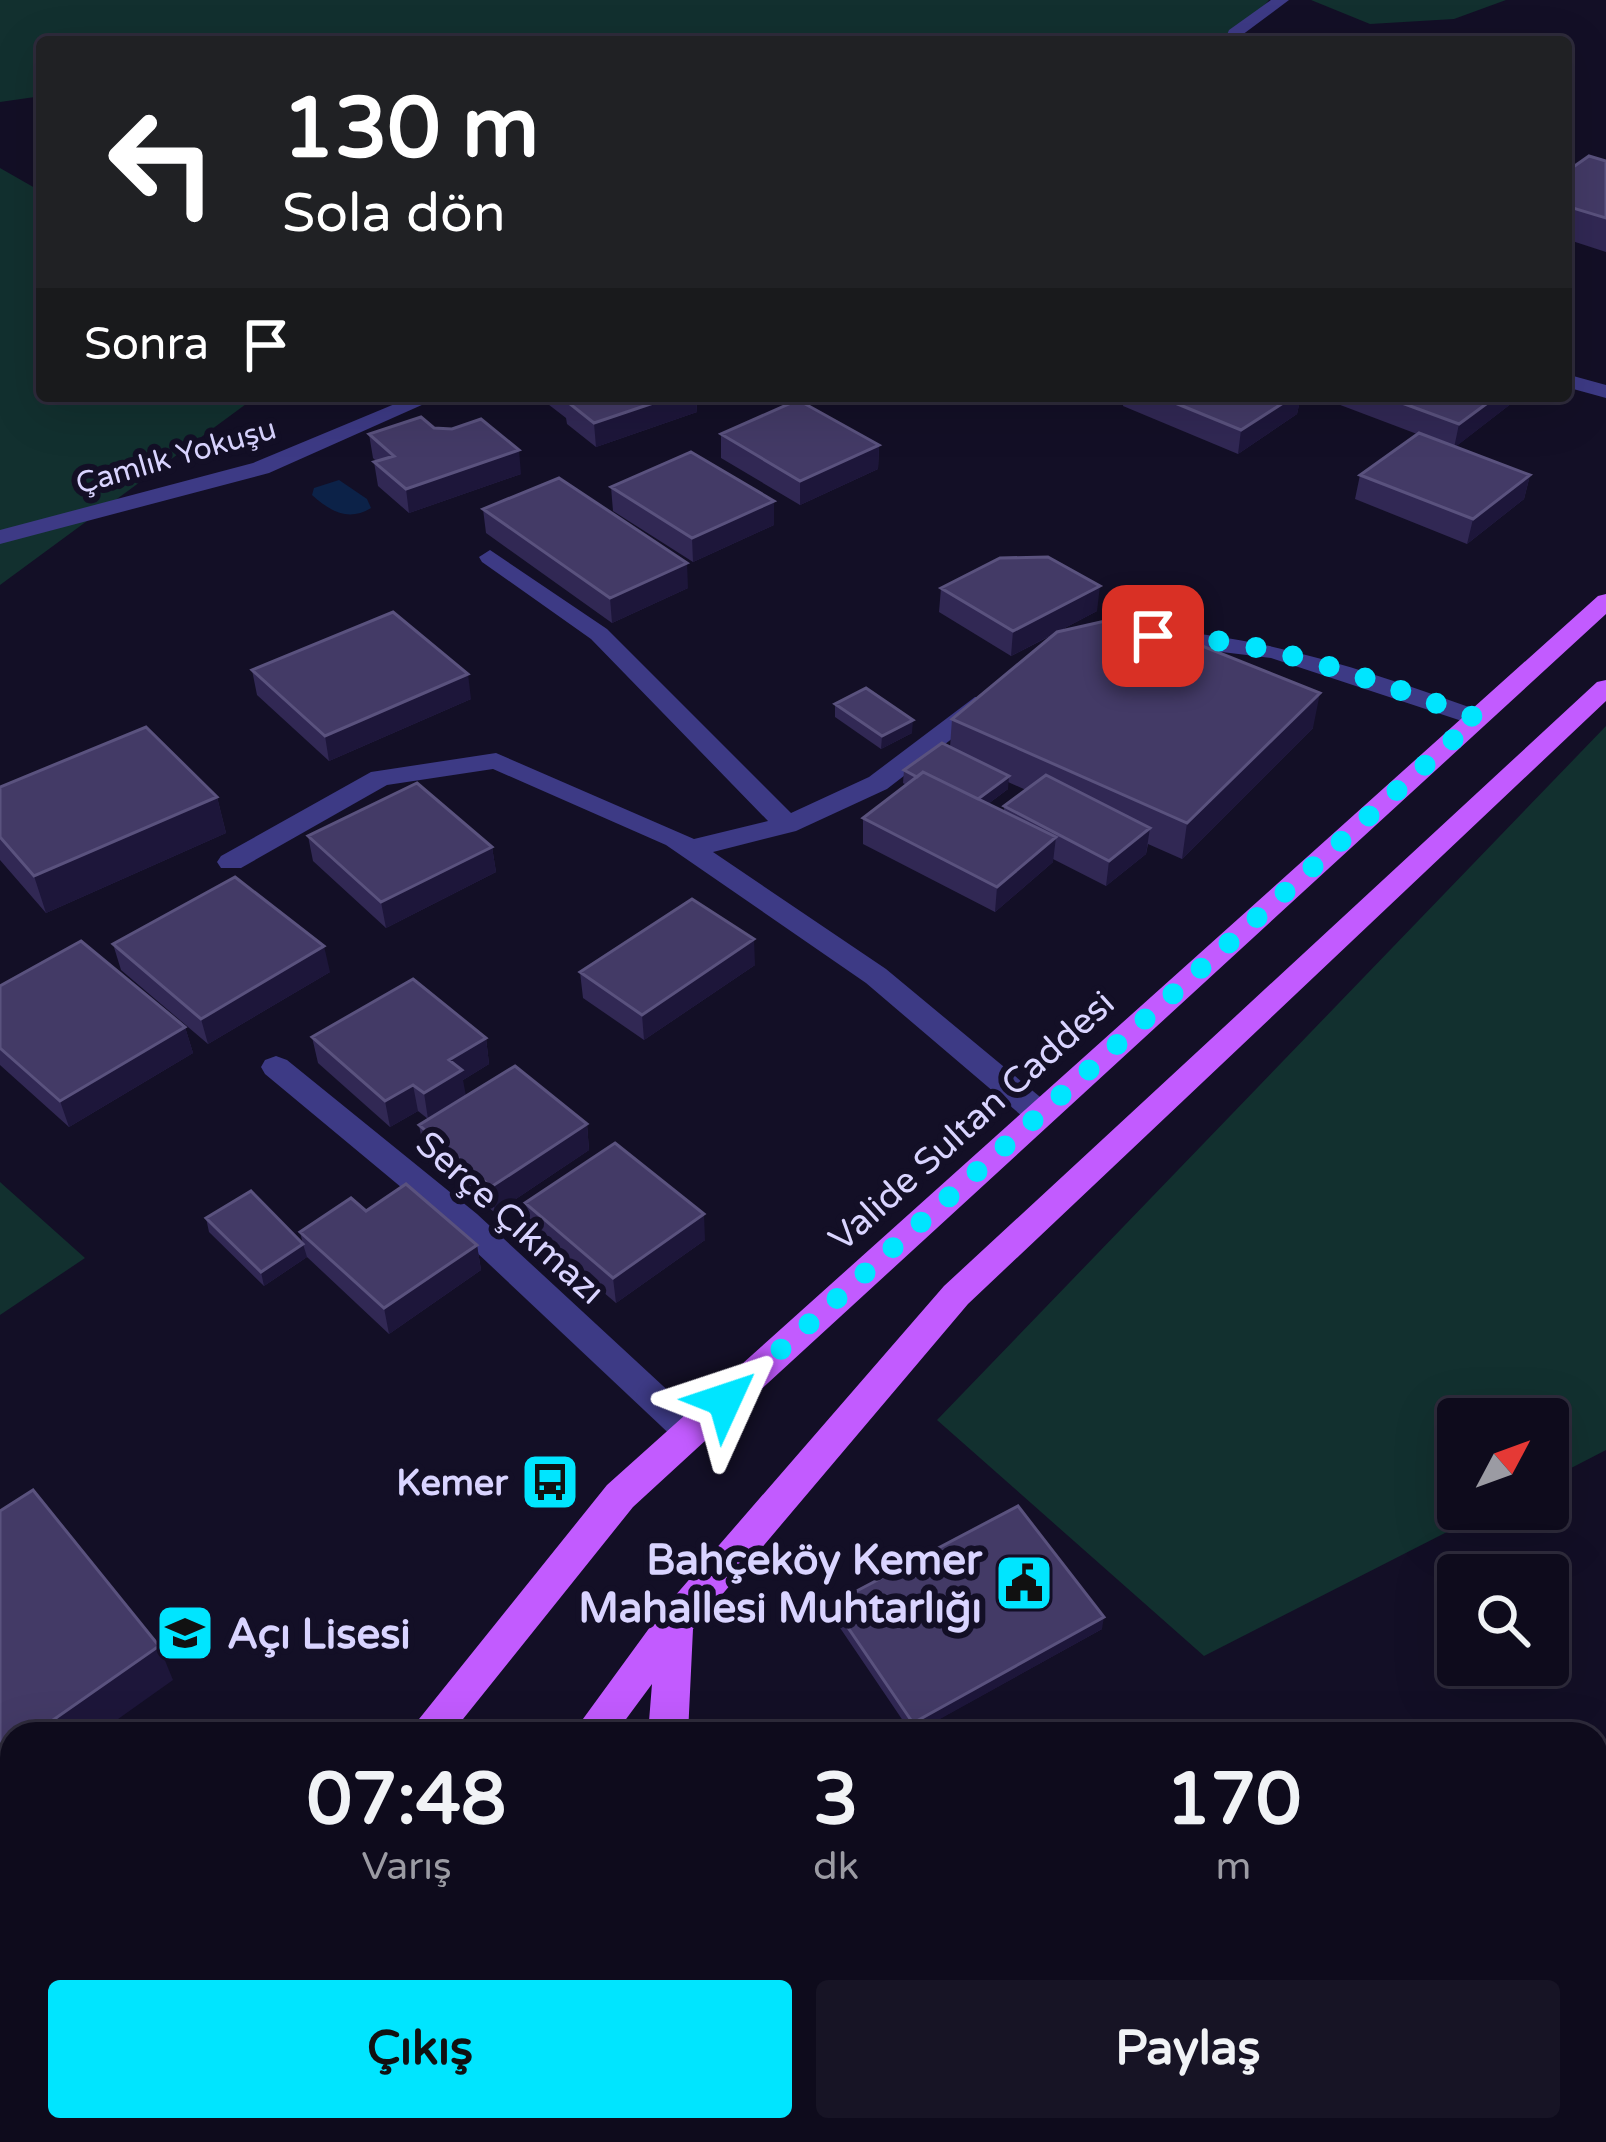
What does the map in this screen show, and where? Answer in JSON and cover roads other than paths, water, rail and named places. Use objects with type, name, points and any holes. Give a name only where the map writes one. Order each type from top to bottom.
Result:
[{"type":"main road","name":"Valide Sultan Caddesi","points":[[437,1722],[620,1496],[1606,601]]},
{"type":"main road","points":[[601,1722],[674,1624],[956,1295],[1606,687]]},
{"type":"main road","points":[[669,1722],[674,1624]]},
{"type":"street","points":[[1234,36],[1281,0]]},
{"type":"street","points":[[1572,382],[1606,392]]},
{"type":"street","name":"Çamlık Yokuşu","points":[[0,537],[261,467],[418,402]]},
{"type":"street","points":[[490,557],[599,634],[787,825]]},
{"type":"street","points":[[1118,636],[1187,636],[1294,652],[1477,718]]},
{"type":"street","points":[[690,849],[787,825],[878,783],[997,692]]},
{"type":"street","points":[[231,862],[380,778],[496,761],[690,849],[876,976],[1040,1114]]},
{"type":"street","name":"Serçe Çıkmazı","points":[[276,1066],[466,1223],[690,1432]]},
{"type":"water","points":[[339,480],[367,499],[371,508],[340,513],[312,495],[314,488]]},
{"type":"place","name":"Kemer","points":[[550,1482]]},
{"type":"place","name":"Bahçeköy Kemer Mahallesi Muhtarlığı","points":[[1024,1583]]},
{"type":"place","name":"Açı Lisesi","points":[[185,1633]]}]
